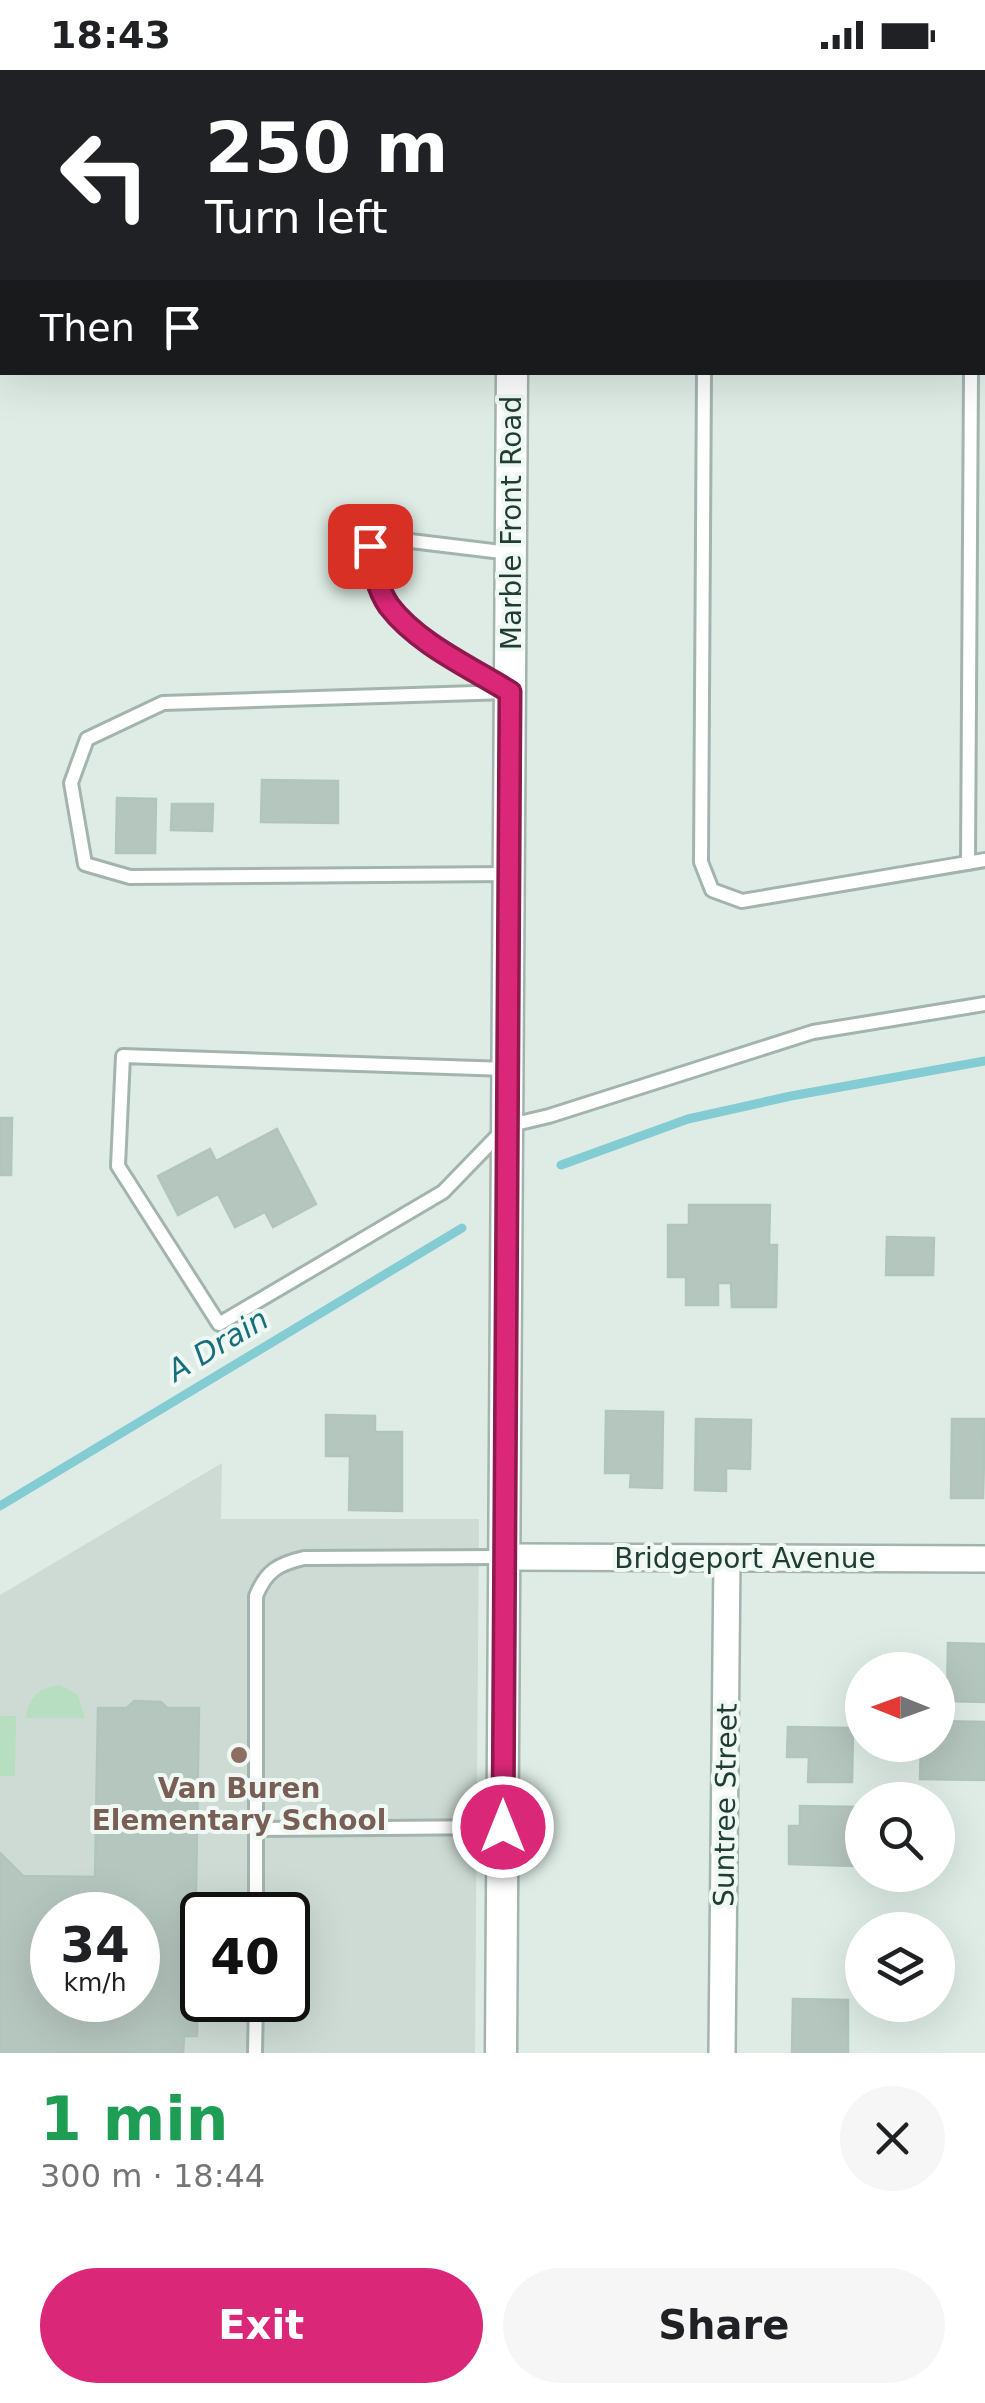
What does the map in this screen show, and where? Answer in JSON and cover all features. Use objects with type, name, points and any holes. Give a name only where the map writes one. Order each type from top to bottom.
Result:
[{"type":"street","name":"Marble Front Road","points":[[502,2053],[512,375]]},
{"type":"street","name":"Bridgeport Avenue","points":[[505,1556],[985,1560]]},
{"type":"street","name":"Suntree Street","points":[[722,2053],[727,1558]]},
{"type":"lane","points":[[704,375],[701,862],[712,890],[742,901],[985,860]]},
{"type":"lane","points":[[968,863],[971,375]]},
{"type":"lane","points":[[510,692],[422,637],[388,605],[373,570],[370,546],[378,537],[511,553]]},
{"type":"lane","points":[[509,874],[130,877],[85,864],[71,783],[87,739],[163,703],[510,692]]},
{"type":"lane","points":[[507,1069],[123,1056],[118,1166],[218,1324],[443,1192],[507,1126],[813,1032],[985,1004]]},
{"type":"lane","points":[[256,1892],[256,1596],[264,1577],[280,1564],[304,1558],[505,1556]]},
{"type":"lane","points":[[257,1829],[503,1827]]},
{"type":"lane","points":[[256,2022],[256,2053]]},
{"type":"shaded area","name":"Van Buren Elementary School","points":[[222,1463],[221,1519],[479,1519],[475,2053],[0,2053],[0,1595]]},
{"type":"green space","points":[[60,1685],[78,1695],[85,1718],[26,1718],[36,1695]]},
{"type":"green space","points":[[0,1716],[16,1716],[15,1776],[0,1776]]},
{"type":"building","points":[[262,780],[338,781],[338,823],[261,822]]},
{"type":"building","points":[[117,798],[156,799],[155,853],[116,853]]},
{"type":"building","points":[[172,804],[213,804],[212,831],[171,830]]},
{"type":"building","points":[[0,1118],[12,1118],[11,1175],[0,1175]]},
{"type":"building","points":[[277,1129],[316,1204],[273,1227],[265,1212],[235,1227],[218,1194],[178,1215],[158,1176],[210,1149],[216,1161]]},
{"type":"building","points":[[689,1205],[770,1205],[769,1245],[777,1245],[776,1307],[732,1307],[731,1283],[718,1283],[718,1305],[686,1305],[686,1277],[668,1277],[668,1225],[689,1225]]},
{"type":"building","points":[[887,1237],[934,1238],[933,1275],[886,1275]]},
{"type":"building","points":[[606,1411],[663,1412],[662,1488],[630,1487],[631,1473],[605,1473]]},
{"type":"building","points":[[326,1415],[375,1416],[375,1432],[402,1432],[402,1511],[349,1510],[350,1456],[326,1456]]},
{"type":"building","points":[[696,1419],[751,1420],[750,1469],[726,1468],[726,1491],[695,1490]]},
{"type":"building","points":[[952,1419],[985,1419],[983,1498],[951,1498]]},
{"type":"building","points":[[948,1643],[985,1644],[985,1702],[955,1701],[955,1652],[948,1652]]},
{"type":"building","points":[[134,1701],[161,1702],[167,1708],[199,1708],[196,1892],[180,1892],[180,2022],[197,2022],[197,2036],[184,2036],[183,2053],[0,2053],[0,1853],[23,1876],[95,1877],[98,1708],[127,1708]]},
{"type":"building","points":[[955,1721],[985,1722],[985,1780],[920,1779],[920,1762],[955,1762]]},
{"type":"building","points":[[788,1727],[845,1728],[845,1762],[852,1762],[852,1782],[808,1782],[809,1757],[787,1757]]},
{"type":"building","points":[[800,1806],[845,1807],[845,1866],[789,1864],[789,1826],[800,1826]]},
{"type":"building","points":[[793,1999],[845,2000],[848,2053],[792,2053]]},
{"type":"waterway","name":"A Drain","points":[[561,1165],[688,1119],[985,1061]]},
{"type":"waterway","name":"A Drain","points":[[0,1506],[462,1228]]},
{"type":"place","name":"Van Buren Elementary School","points":[[239,1755]]},
{"type":"route","points":[[370,546],[373,570],[388,605],[422,637],[510,692],[503,1827]]}]
